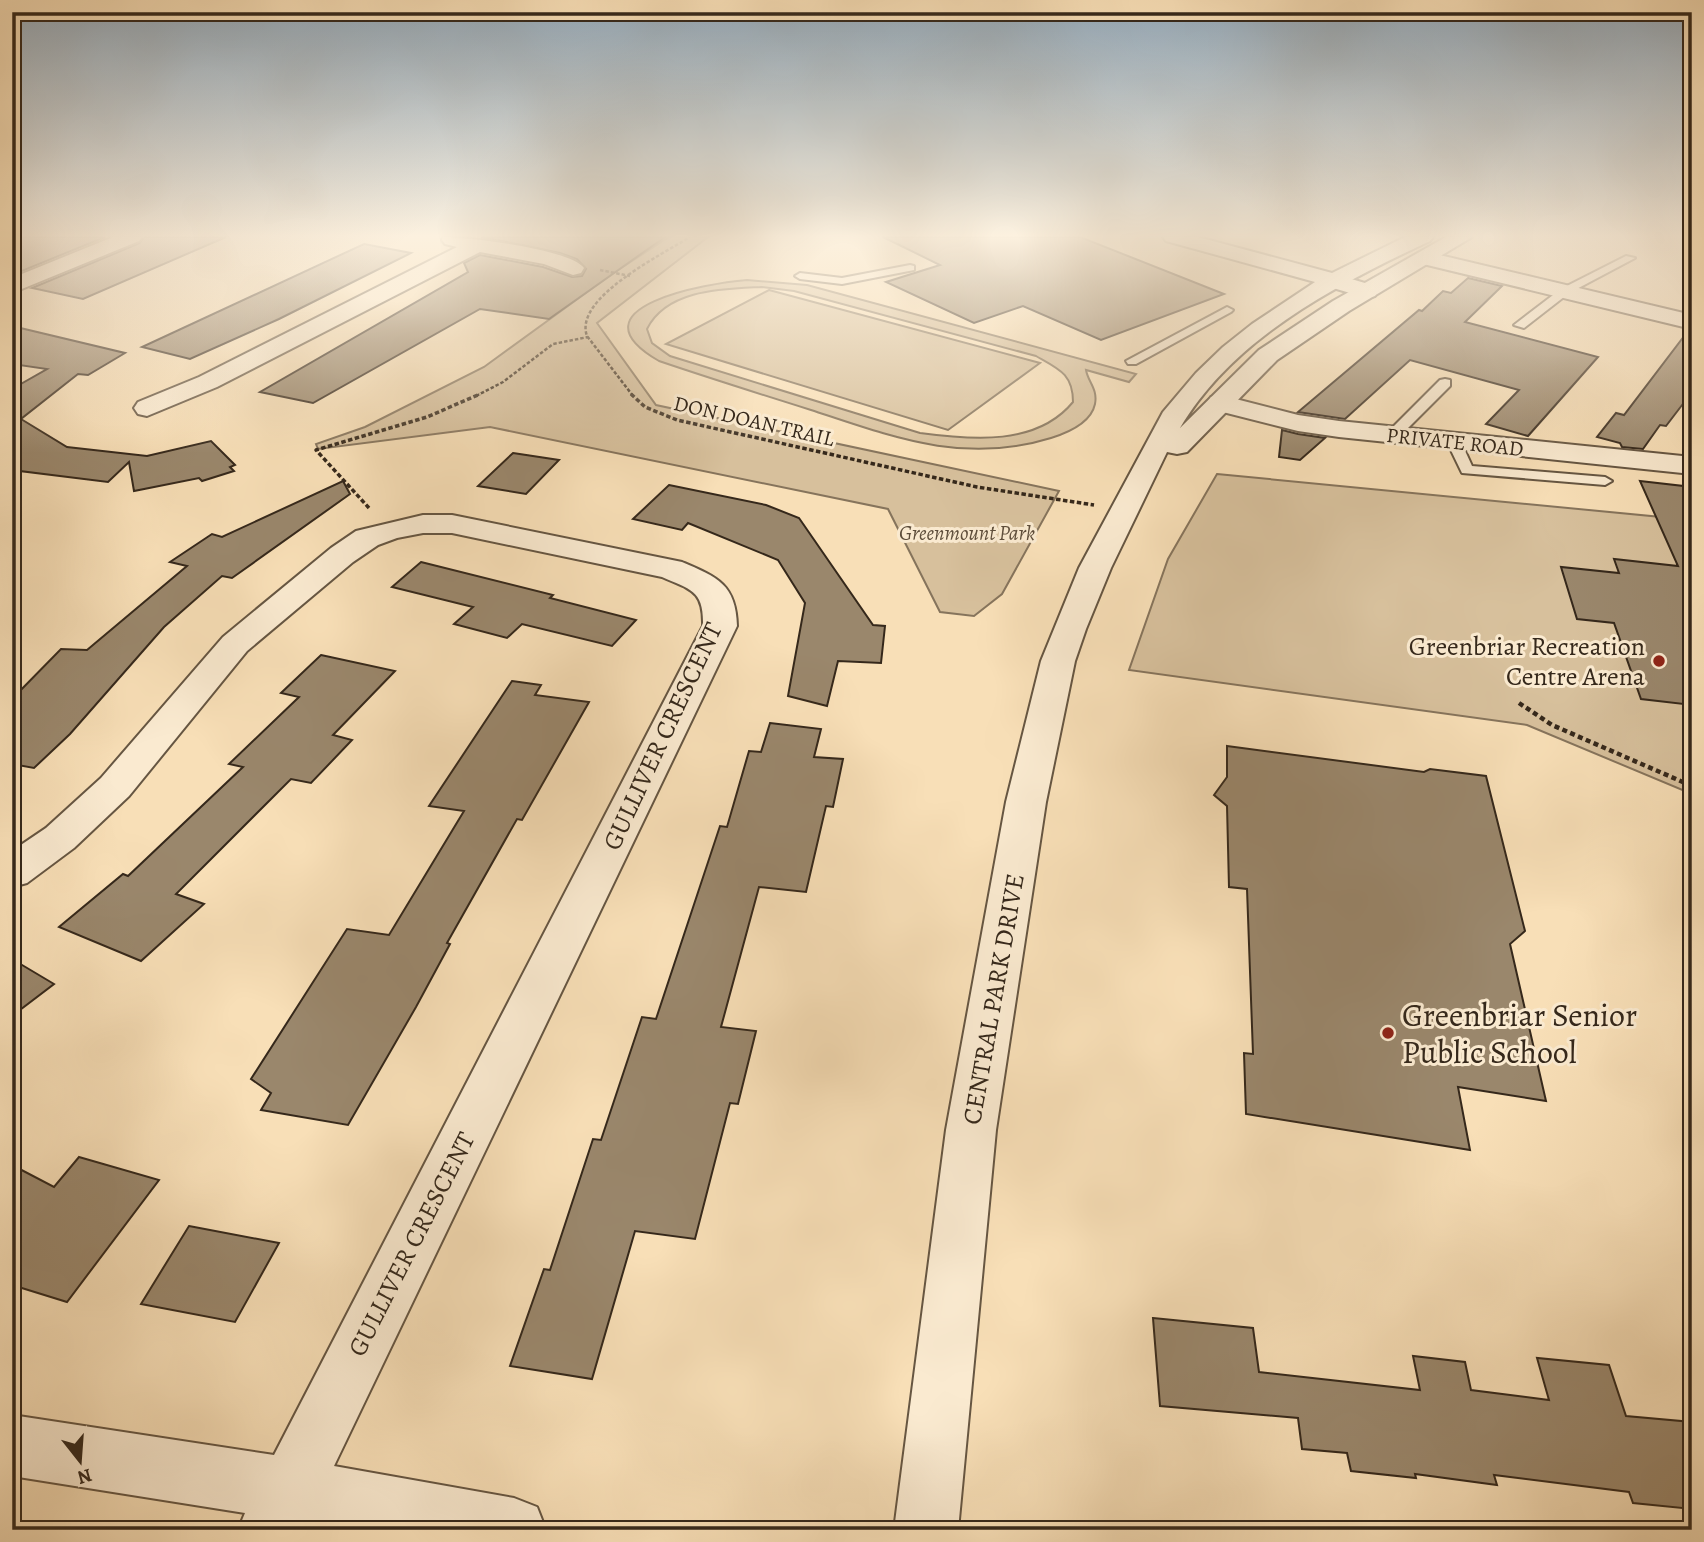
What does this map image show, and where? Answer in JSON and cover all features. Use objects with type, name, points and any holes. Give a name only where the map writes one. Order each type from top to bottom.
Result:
[{"type":"street","points":[[147,408],[208,382],[351,309]]},
{"type":"street","name":"CENTRAL PARK DRIVE","points":[[926,1530],[971,1130],[1026,802],[1058,661],[1117,496],[1178,409],[1203,380],[1288,309]]},
{"type":"street","name":"CENTRAL PARK DRIVE","points":[[1117,496],[1268,355],[1338,309]]},
{"type":"street","points":[[1639,309],[1692,322]]},
{"type":"street","name":"PRIVATE ROAD","points":[[1220,402],[1298,423],[1692,466]]},
{"type":"street","name":"GULLIVER CRESCENT","points":[[12,872],[60,838],[115,787],[235,644],[342,555],[367,538],[423,524],[452,524],[671,569],[705,584],[720,604],[720,626],[279,1509]]},
{"type":"street","points":[[12,1445],[279,1509],[514,1530]]},
{"type":"lane","points":[[1520,325],[1541,309]]},
{"type":"lane","points":[[1132,361],[1227,310]]},
{"type":"lane","points":[[1394,435],[1445,383]]},
{"type":"lane","points":[[1454,442],[1467,470],[1605,481]]},
{"type":"path","points":[[391,530],[316,450],[427,417],[463,403],[503,382],[553,344],[588,337],[584,323],[591,309]]},
{"type":"path","name":"DON DOAN TRAIL","points":[[588,337],[638,404],[653,414],[977,487],[1117,496]]},
{"type":"path","points":[[1519,702],[1552,725],[1692,786]]},
{"type":"green space","name":"Greenmount Park","points":[[564,309],[615,309],[597,323],[656,405],[1059,491],[1002,594],[974,616],[940,612],[888,509],[490,427],[318,449],[316,444],[365,427],[484,367]]},
{"type":"green space","points":[[641,309],[664,309],[647,329],[652,343],[670,356],[920,433],[982,438],[1022,433],[1058,416],[1073,402],[1070,385],[1063,373],[1036,356],[861,309],[896,309],[1136,374],[1129,382],[1086,370],[1095,394],[1093,411],[1084,422],[1064,433],[1019,446],[958,448],[871,430],[659,361],[635,342],[628,326],[636,312]]},
{"type":"green space","points":[[733,309],[839,309],[1040,363],[948,430],[666,344]]},
{"type":"green space","points":[[1217,474],[1692,520],[1692,794],[1527,725],[1129,670],[1168,559]]},
{"type":"building","points":[[224,309],[299,309],[190,359],[142,347]]},
{"type":"building","points":[[404,309],[563,309],[549,319],[480,309],[313,403],[260,392]]},
{"type":"building","points":[[944,309],[1014,309],[974,323]]},
{"type":"building","points":[[1030,309],[1184,309],[1101,340]]},
{"type":"building","points":[[1478,309],[1465,322],[1598,357],[1528,436],[1486,424],[1519,390],[1410,360],[1345,419],[1298,412],[1419,310]]},
{"type":"building","points":[[12,326],[125,353],[88,375],[78,374],[21,419],[67,447],[147,456],[211,441],[235,465],[230,467],[234,471],[202,481],[199,478],[134,491],[129,462],[108,482],[12,470],[12,389],[47,369],[12,364]]},
{"type":"building","points":[[1688,331],[1692,331],[1692,392],[1666,426],[1660,425],[1643,449],[1622,447],[1620,443],[1597,437],[1616,413],[1624,415]]},
{"type":"building","points":[[1282,430],[1325,438],[1300,460],[1279,457]]},
{"type":"building","points":[[513,453],[559,460],[526,494],[478,486]]},
{"type":"building","points":[[343,481],[350,494],[232,578],[222,576],[164,627],[70,734],[34,768],[12,764],[12,699],[61,649],[87,650],[187,566],[170,562],[212,534],[222,537]]},
{"type":"building","name":"Greenbriar Recreation Centre Arena","points":[[1640,481],[1692,487],[1692,705],[1641,699],[1614,623],[1577,619],[1561,567],[1619,573],[1614,559],[1678,566]]},
{"type":"building","points":[[669,485],[766,505],[799,518],[873,625],[885,626],[881,663],[838,661],[827,706],[788,696],[805,603],[778,560],[688,523],[682,530],[633,519]]},
{"type":"building","points":[[421,562],[553,595],[550,598],[636,620],[612,646],[522,624],[507,638],[454,624],[473,607],[392,587]]},
{"type":"building","points":[[321,655],[395,671],[333,735],[352,740],[311,783],[291,779],[176,894],[204,904],[141,961],[59,927],[123,874],[128,876],[243,767],[229,764],[299,697],[281,693]]},
{"type":"building","points":[[512,681],[541,685],[535,695],[589,702],[522,820],[517,819],[447,943],[450,944],[416,1007],[348,1125],[261,1110],[271,1093],[251,1079],[347,929],[389,935],[464,811],[429,806]]},
{"type":"building","points":[[770,723],[821,729],[814,757],[843,759],[833,807],[826,806],[806,892],[759,887],[721,1027],[756,1031],[738,1104],[730,1103],[695,1239],[635,1231],[592,1379],[510,1366],[544,1269],[550,1270],[593,1139],[601,1140],[642,1017],[656,1019],[720,826],[727,827],[749,751],[761,752]]},
{"type":"building","points":[[1227,746],[1424,772],[1430,769],[1486,776],[1525,931],[1510,944],[1546,1101],[1458,1087],[1470,1150],[1246,1114],[1244,1053],[1253,1054],[1247,889],[1229,887],[1227,806],[1214,795],[1227,777]]},
{"type":"building","points":[[12,959],[54,984],[12,1016]]},
{"type":"building","points":[[79,1157],[159,1180],[67,1302],[12,1285],[12,1165],[54,1187]]},
{"type":"building","points":[[189,1226],[279,1243],[235,1322],[141,1304]]},
{"type":"building","points":[[1153,1318],[1253,1328],[1259,1372],[1420,1390],[1413,1356],[1465,1362],[1471,1390],[1549,1400],[1537,1358],[1609,1365],[1626,1416],[1692,1422],[1692,1509],[1633,1503],[1629,1492],[1494,1475],[1497,1485],[1415,1474],[1416,1478],[1351,1471],[1347,1453],[1302,1449],[1298,1418],[1160,1406]]},
{"type":"place","name":"Greenbriar Recreation Centre Arena","points":[[1659,661]]},
{"type":"place","name":"Greenbriar Senior Public School","points":[[1388,1033]]}]
